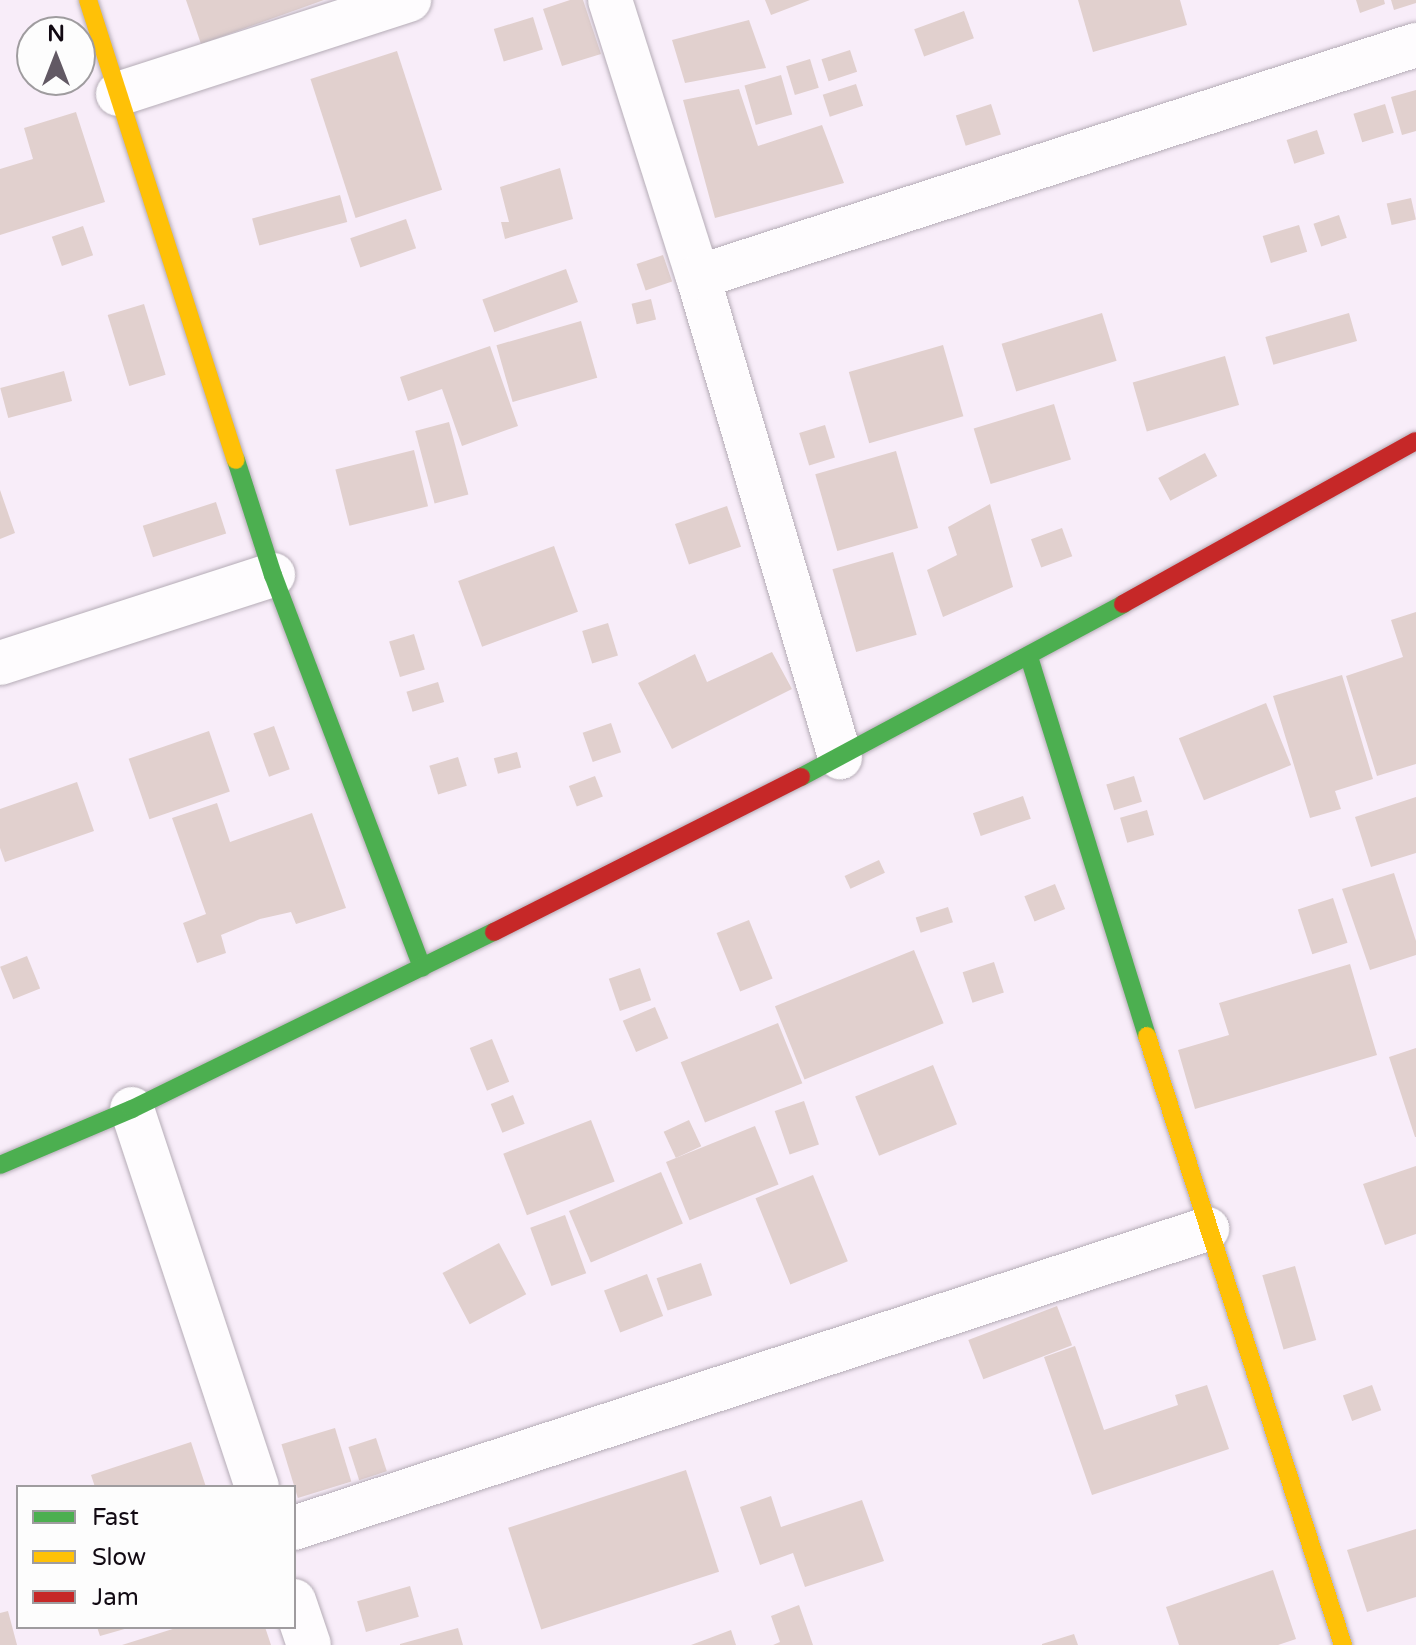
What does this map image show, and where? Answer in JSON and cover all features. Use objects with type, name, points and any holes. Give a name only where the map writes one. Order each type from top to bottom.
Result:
[{"type":"street","points":[[88,0],[273,575],[422,968]]},
{"type":"street","points":[[118,94],[409,0]]},
{"type":"street","points":[[610,0],[698,277],[840,757]]},
{"type":"street","points":[[698,277],[1416,45]]},
{"type":"street","points":[[0,1165],[132,1109],[422,968],[840,757],[1029,657],[1416,441]]},
{"type":"street","points":[[0,663],[273,575]]},
{"type":"street","points":[[1029,657],[1207,1229],[1343,1645]]},
{"type":"street","points":[[132,1109],[256,1485]]},
{"type":"street","points":[[296,1527],[1207,1229]]},
{"type":"street","points":[[296,1607],[309,1645]]},
{"type":"building","points":[[186,0],[324,0],[201,44]]},
{"type":"building","points":[[570,0],[583,0],[601,54],[562,66],[543,9]]},
{"type":"building","points":[[765,0],[810,0],[771,15]]},
{"type":"building","points":[[1078,0],[1180,0],[1187,25],[1093,52]]},
{"type":"building","points":[[1356,0],[1384,0],[1385,4],[1360,13]]},
{"type":"building","points":[[1391,0],[1416,0],[1416,3],[1394,10]]},
{"type":"building","points":[[964,11],[974,38],[924,56],[914,29]]},
{"type":"building","points":[[533,17],[543,50],[504,62],[494,29]]},
{"type":"building","points":[[749,20],[766,68],[685,83],[672,40]]},
{"type":"building","points":[[850,50],[857,72],[829,81],[821,59]]},
{"type":"building","points":[[397,51],[442,190],[356,218],[310,79]]},
{"type":"building","points":[[810,59],[819,88],[795,95],[786,66]]},
{"type":"building","points":[[781,75],[792,114],[756,125],[744,85]]},
{"type":"building","points":[[856,84],[863,106],[830,117],[823,95]]},
{"type":"building","points":[[739,89],[758,146],[822,125],[844,183],[715,218],[683,100]]},
{"type":"building","points":[[1416,90],[1416,131],[1402,135],[1391,97]]},
{"type":"building","points":[[991,104],[1001,134],[966,146],[956,115]]},
{"type":"building","points":[[1385,104],[1394,133],[1362,142],[1353,114]]},
{"type":"building","points":[[76,112],[105,202],[0,235],[0,169],[33,159],[24,128]]},
{"type":"building","points":[[1317,130],[1325,154],[1294,164],[1287,140]]},
{"type":"building","points":[[560,168],[573,219],[505,239],[501,222],[509,222],[500,187]]},
{"type":"building","points":[[340,195],[347,222],[259,246],[252,219]]},
{"type":"building","points":[[1411,198],[1416,219],[1392,225],[1387,204]]},
{"type":"building","points":[[1339,215],[1347,238],[1321,246],[1313,224]]},
{"type":"building","points":[[406,219],[416,248],[360,268],[350,238]]},
{"type":"building","points":[[1299,225],[1307,252],[1271,263],[1263,236]]},
{"type":"building","points":[[83,226],[93,255],[62,266],[52,237]]},
{"type":"building","points":[[663,255],[672,281],[646,291],[637,264]]},
{"type":"building","points":[[566,269],[578,302],[494,332],[482,299]]},
{"type":"building","points":[[651,299],[656,319],[637,324],[632,304]]},
{"type":"building","points":[[144,304],[166,375],[129,386],[108,315]]},
{"type":"building","points":[[1102,313],[1117,361],[1016,392],[1002,344]]},
{"type":"building","points":[[1349,313],[1357,341],[1273,365],[1265,337]]},
{"type":"building","points":[[581,321],[597,378],[513,402],[496,345]]},
{"type":"building","points":[[943,345],[963,416],[869,443],[849,372]]},
{"type":"building","points":[[490,346],[518,426],[462,446],[442,389],[408,401],[400,377]]},
{"type":"building","points":[[1225,356],[1239,405],[1147,431],[1133,382]]},
{"type":"building","points":[[64,371],[72,401],[8,418],[0,388]]},
{"type":"building","points":[[1054,404],[1071,459],[991,484],[974,429]]},
{"type":"building","points":[[449,422],[468,494],[435,504],[415,431]]},
{"type":"building","points":[[825,425],[835,458],[809,465],[799,433]]},
{"type":"building","points":[[414,450],[428,506],[349,526],[335,470]]},
{"type":"building","points":[[896,451],[918,528],[837,551],[815,474]]},
{"type":"building","points":[[1205,453],[1217,476],[1170,501],[1158,478]]},
{"type":"building","points":[[0,490],[15,533],[0,539]]},
{"type":"building","points":[[216,502],[226,533],[153,557],[143,526]]},
{"type":"building","points":[[990,504],[1013,587],[943,617],[927,570],[957,555],[948,527]]},
{"type":"building","points":[[727,506],[741,547],[689,565],[675,524]]},
{"type":"building","points":[[1062,528],[1072,556],[1041,567],[1031,539]]},
{"type":"building","points":[[554,546],[578,612],[482,647],[458,581]]},
{"type":"building","points":[[893,552],[917,635],[856,652],[832,569]]},
{"type":"building","points":[[1416,612],[1416,764],[1377,776],[1346,676],[1403,657],[1391,620]]},
{"type":"building","points":[[608,623],[618,656],[592,663],[582,631]]},
{"type":"building","points":[[414,634],[425,669],[400,677],[389,642]]},
{"type":"building","points":[[772,652],[792,689],[672,749],[638,683],[695,654],[707,682]]},
{"type":"building","points":[[1342,675],[1373,779],[1335,791],[1341,809],[1310,818],[1273,696]]},
{"type":"building","points":[[438,682],[444,702],[413,712],[406,692]]},
{"type":"building","points":[[1266,703],[1291,765],[1204,800],[1179,738]]},
{"type":"building","points":[[611,723],[621,752],[593,762],[583,733]]},
{"type":"building","points":[[274,726],[290,769],[269,777],[253,734]]},
{"type":"building","points":[[209,731],[230,792],[149,819],[129,759]]},
{"type":"building","points":[[517,752],[521,767],[498,774],[494,758]]},
{"type":"building","points":[[458,757],[467,786],[438,794],[429,766]]},
{"type":"building","points":[[595,776],[603,797],[577,807],[569,786]]},
{"type":"building","points":[[1134,776],[1142,802],[1114,810],[1106,784]]},
{"type":"building","points":[[77,782],[94,831],[5,862],[0,848],[0,809]]},
{"type":"building","points":[[1023,796],[1031,819],[981,836],[973,813]]},
{"type":"building","points":[[1416,797],[1416,853],[1371,867],[1355,817]]},
{"type":"building","points":[[217,803],[230,842],[312,813],[346,908],[296,924],[291,912],[260,919],[221,935],[226,953],[197,963],[183,923],[206,914],[172,818]]},
{"type":"building","points":[[1147,810],[1154,835],[1127,843],[1120,818]]},
{"type":"building","points":[[879,860],[885,873],[850,889],[845,876]]},
{"type":"building","points":[[1394,873],[1416,941],[1416,955],[1370,970],[1342,889]]},
{"type":"building","points":[[1055,884],[1065,909],[1035,921],[1024,896]]},
{"type":"building","points":[[1333,898],[1348,943],[1312,954],[1298,909]]},
{"type":"building","points":[[948,907],[953,922],[921,933],[916,918]]},
{"type":"building","points":[[749,920],[773,978],[740,992],[717,933]]},
{"type":"building","points":[[914,950],[944,1023],[805,1079],[775,1006]]},
{"type":"building","points":[[27,956],[40,988],[13,999],[0,967]]},
{"type":"building","points":[[994,962],[1004,992],[973,1003],[963,972]]},
{"type":"building","points":[[1350,964],[1377,1055],[1195,1109],[1178,1050],[1229,1035],[1219,1003]]},
{"type":"building","points":[[640,968],[651,1000],[620,1011],[609,979]]},
{"type":"building","points":[[655,1007],[668,1038],[636,1052],[623,1021]]},
{"type":"building","points":[[778,1023],[802,1083],[705,1123],[681,1062]]},
{"type":"building","points":[[492,1039],[509,1082],[487,1091],[470,1048]]},
{"type":"building","points":[[1416,1048],[1416,1137],[1415,1137],[1389,1057]]},
{"type":"building","points":[[933,1065],[957,1124],[879,1156],[855,1096]]},
{"type":"building","points":[[513,1095],[525,1124],[502,1133],[491,1104]]},
{"type":"building","points":[[804,1101],[819,1144],[790,1155],[775,1111]]},
{"type":"building","points":[[591,1120],[615,1182],[527,1215],[503,1154]]},
{"type":"building","points":[[689,1120],[701,1146],[676,1158],[664,1132]]},
{"type":"building","points":[[755,1126],[779,1184],[690,1220],[666,1162]]},
{"type":"building","points":[[1416,1166],[1416,1234],[1385,1245],[1363,1184]]},
{"type":"building","points":[[661,1172],[683,1224],[591,1263],[569,1211]]},
{"type":"building","points":[[813,1175],[848,1261],[790,1284],[756,1198]]},
{"type":"building","points":[[565,1215],[586,1273],[551,1286],[530,1228]]},
{"type":"building","points":[[499,1243],[526,1294],[470,1324],[442,1273]]},
{"type":"building","points":[[701,1263],[712,1295],[668,1310],[657,1278]]},
{"type":"building","points":[[1295,1266],[1316,1340],[1284,1349],[1262,1275]]},
{"type":"building","points":[[647,1274],[663,1316],[620,1332],[604,1290]]},
{"type":"building","points":[[1057,1306],[1072,1345],[983,1379],[968,1340]]},
{"type":"building","points":[[1075,1346],[1104,1430],[1178,1405],[1175,1395],[1207,1385],[1229,1449],[1092,1495],[1044,1357]]},
{"type":"building","points":[[1372,1385],[1381,1410],[1352,1421],[1343,1396]]},
{"type":"building","points":[[335,1428],[351,1482],[298,1498],[281,1444]]},
{"type":"building","points":[[376,1438],[387,1471],[359,1480],[348,1447]]},
{"type":"building","points":[[191,1442],[205,1485],[94,1485],[91,1475]]},
{"type":"building","points":[[686,1470],[719,1572],[541,1630],[508,1528]]},
{"type":"building","points":[[771,1496],[781,1527],[862,1500],[884,1561],[805,1587],[793,1553],[760,1565],[740,1507]]},
{"type":"building","points":[[1416,1529],[1416,1597],[1367,1612],[1347,1550]]},
{"type":"building","points":[[1273,1570],[1296,1639],[1278,1645],[1179,1645],[1166,1607]]},
{"type":"building","points":[[410,1586],[419,1617],[366,1632],[357,1601]]},
{"type":"building","points":[[799,1605],[813,1645],[773,1645],[780,1642],[771,1616]]},
{"type":"building","points":[[8,1611],[17,1645],[0,1645],[0,1613]]},
{"type":"building","points":[[458,1628],[463,1645],[400,1645],[400,1644]]},
{"type":"building","points":[[98,1629],[124,1629],[100,1636]]},
{"type":"building","points":[[173,1629],[266,1629],[271,1645],[122,1645]]},
{"type":"building","points":[[731,1630],[736,1645],[691,1645]]},
{"type":"building","points":[[1074,1634],[1078,1645],[1042,1645],[1042,1644]]},
{"type":"traffic: fast","points":[[236,460],[273,575],[422,968]]},
{"type":"traffic: fast","points":[[801,777],[1123,604]]},
{"type":"traffic: fast","points":[[1029,657],[1147,1036]]},
{"type":"traffic: fast","points":[[0,1165],[132,1109],[494,932]]},
{"type":"traffic: slow","points":[[88,0],[236,460]]},
{"type":"traffic: slow","points":[[1147,1036],[1343,1645]]},
{"type":"traffic: jam","points":[[1123,604],[1416,441]]},
{"type":"traffic: jam","points":[[494,932],[801,777]]}]
